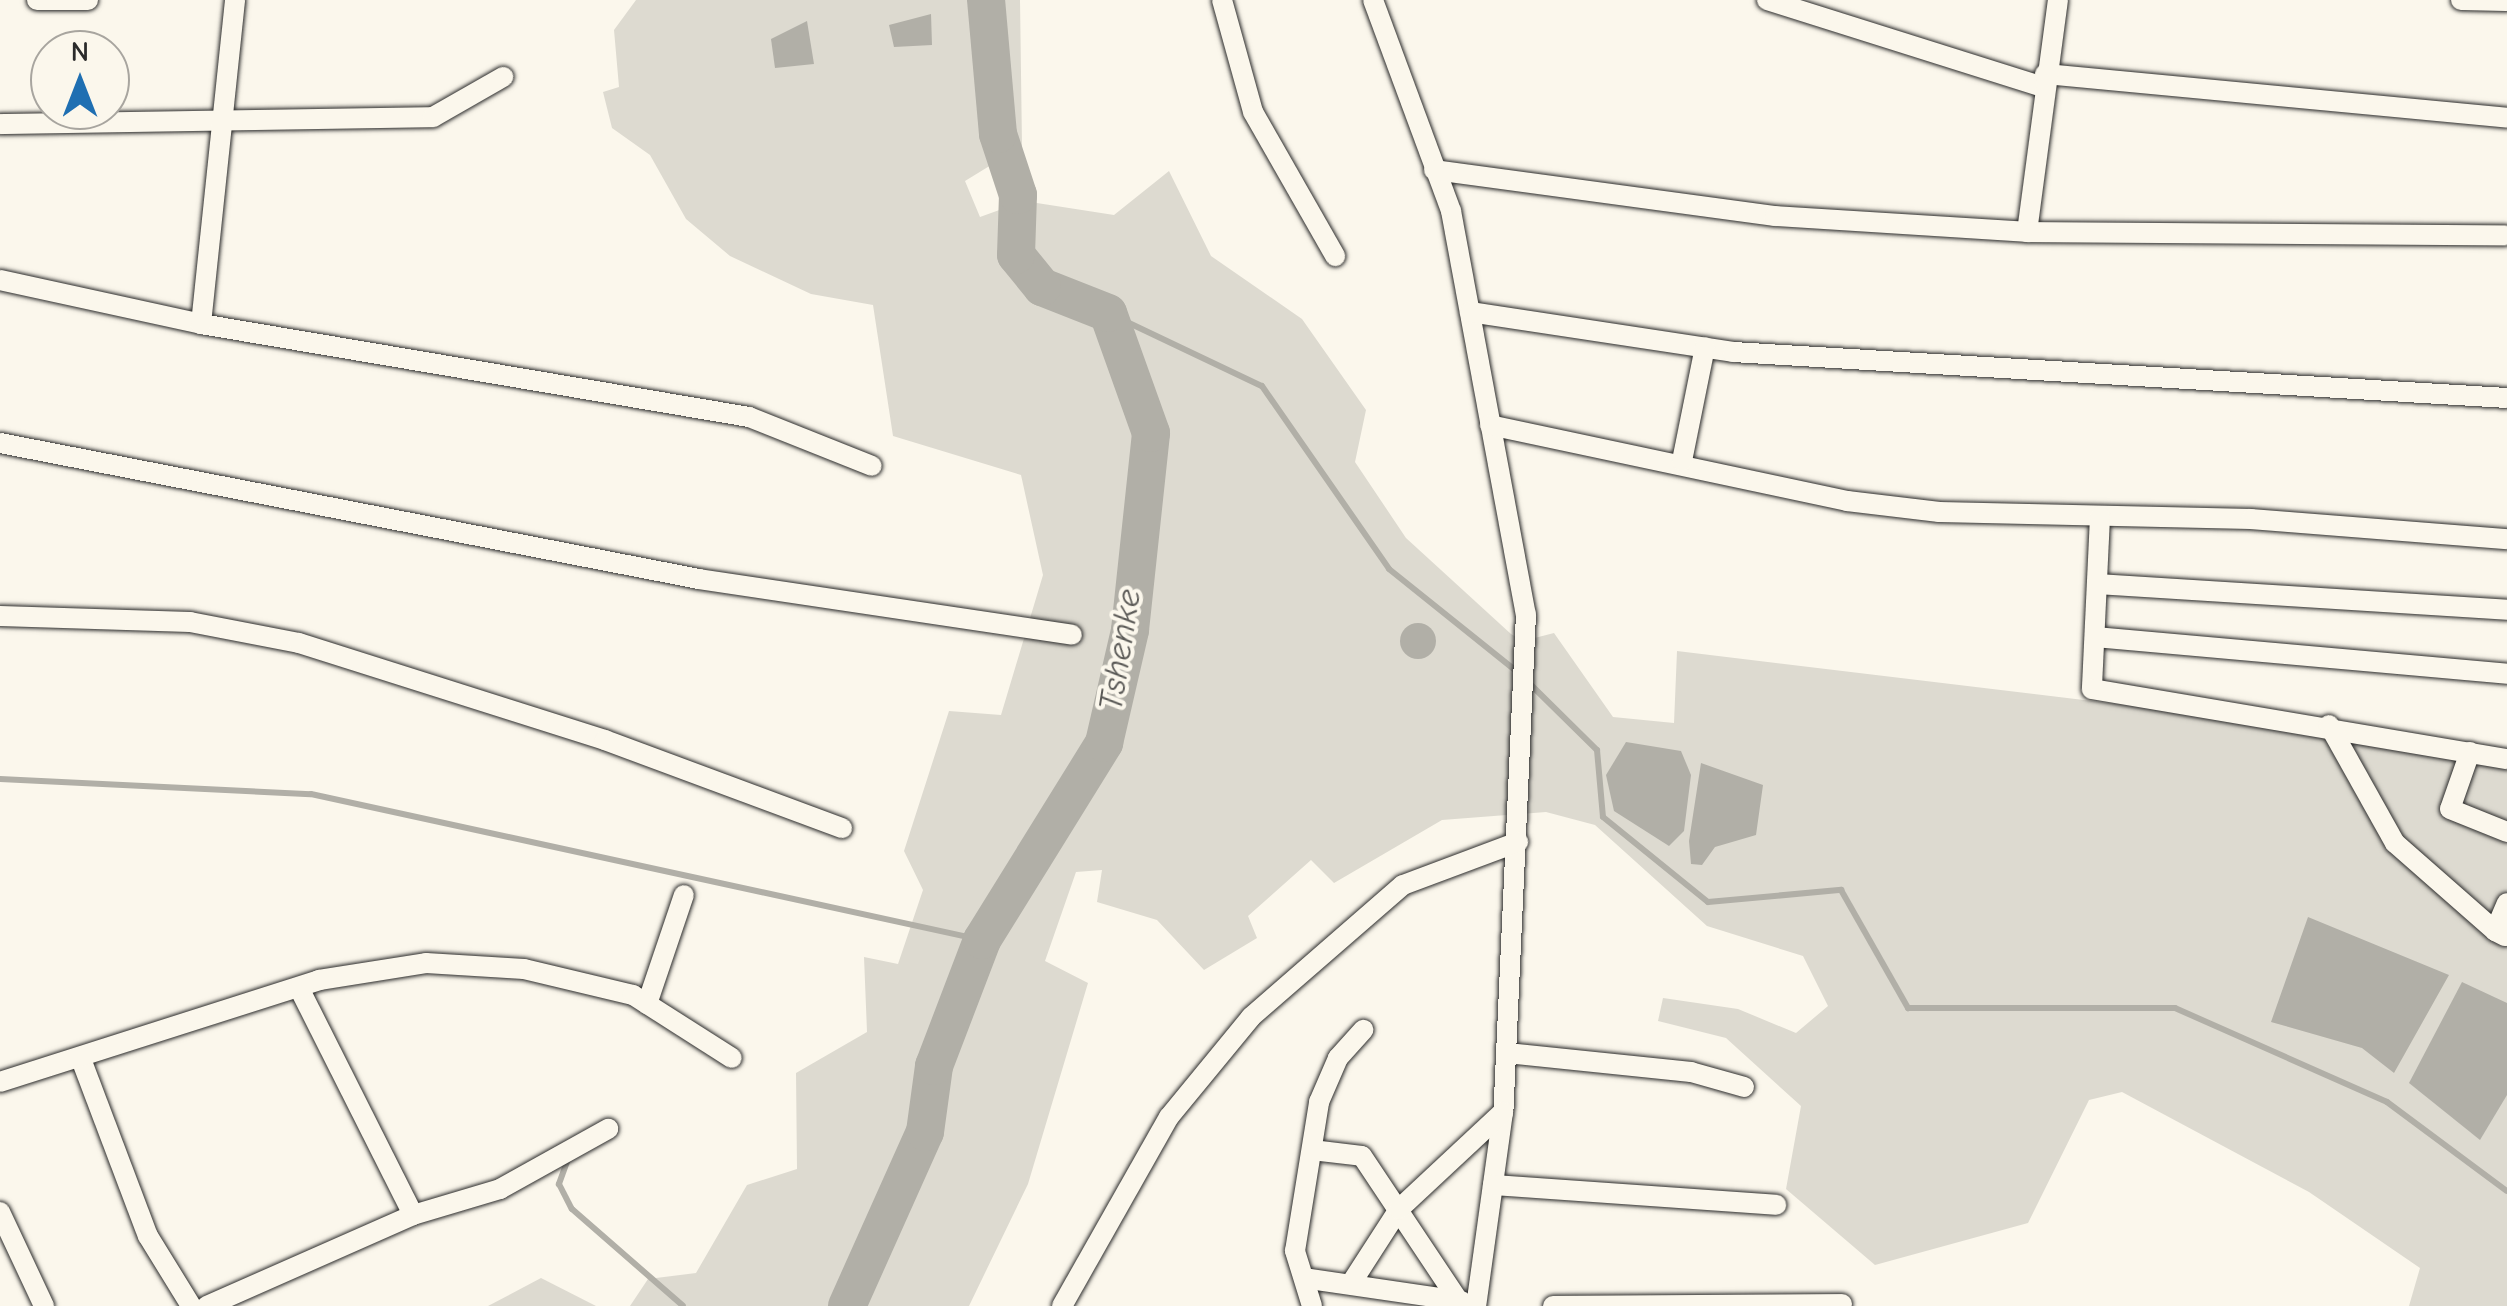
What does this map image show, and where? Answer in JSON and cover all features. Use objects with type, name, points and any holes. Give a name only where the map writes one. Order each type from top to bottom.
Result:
[{"type":"street","points":[[36,0],[88,0]]},
{"type":"street","points":[[200,324],[235,0]]},
{"type":"street","points":[[1222,0],[1253,112],[1335,256]]},
{"type":"street","points":[[1373,0],[1452,211],[1526,614],[1508,1053],[1493,1186],[1470,1304]]},
{"type":"street","points":[[1766,0],[2044,80],[2507,118]]},
{"type":"street","points":[[2027,232],[2044,80],[2058,0]]},
{"type":"street","points":[[2461,0],[2507,1]]},
{"type":"street","points":[[0,124],[433,117],[503,78]]},
{"type":"street","points":[[1434,170],[1775,216],[2027,232],[2505,234]]},
{"type":"street","points":[[0,280],[200,324],[749,417],[872,466]]},
{"type":"street","points":[[1470,312],[1705,348],[2507,398]]},
{"type":"street","points":[[1682,461],[1705,348]]},
{"type":"street","points":[[1490,425],[1682,461],[1847,502],[2507,539]]},
{"type":"street","points":[[0,443],[699,578],[1072,635]]},
{"type":"street","points":[[2100,517],[2092,690],[2330,724],[2507,758]]},
{"type":"street","points":[[2097,584],[2507,610]]},
{"type":"street","points":[[0,616],[190,622],[299,643],[605,740],[842,828]]},
{"type":"street","points":[[2095,637],[2507,674]]},
{"type":"street","points":[[2330,724],[2395,843],[2501,934]]},
{"type":"street","points":[[2470,752],[2450,809],[2507,832]]},
{"type":"street","points":[[1062,1306],[1170,1116],[1251,1017],[1390,893],[1518,842]]},
{"type":"street","points":[[648,1004],[684,896]]},
{"type":"street","points":[[2501,934],[2507,902]]},
{"type":"street","points":[[0,1082],[367,969],[474,963],[576,980],[648,1004],[732,1058]]},
{"type":"street","points":[[299,988],[413,1215]]},
{"type":"street","points":[[1312,1306],[1310,1279],[1295,1251],[1312,1150],[1330,1072],[1363,1030]]},
{"type":"street","points":[[1508,1053],[1691,1072],[1744,1086]]},
{"type":"street","points":[[81,1059],[148,1236],[191,1306]]},
{"type":"street","points":[[1352,1282],[1399,1209],[1503,1112]]},
{"type":"street","points":[[207,1306],[413,1215],[500,1189],[608,1128]]},
{"type":"street","points":[[1312,1150],[1362,1156],[1470,1304]]},
{"type":"street","points":[[1493,1186],[1776,1205]]},
{"type":"street","points":[[0,1212],[44,1306]]},
{"type":"street","points":[[1310,1279],[1352,1282],[1470,1304]]},
{"type":"street","points":[[1553,1306],[1842,1304]]},
{"type":"shaded area","points":[[636,0],[1020,0],[1022,146],[965,181],[980,217],[1024,201],[1114,215],[1169,171],[1211,256],[1302,319],[1366,410],[1355,462],[1406,538],[1511,634],[1523,641],[1554,633],[1613,717],[1674,723],[1677,651],[2324,729],[2507,765],[2507,1306],[2409,1306],[2420,1268],[2309,1192],[2122,1092],[2089,1100],[2028,1223],[1875,1265],[1786,1189],[1801,1106],[1726,1038],[1658,1021],[1663,998],[1738,1009],[1796,1033],[1828,1006],[1803,956],[1707,926],[1595,825],[1546,812],[1442,820],[1334,883],[1311,860],[1248,916],[1257,938],[1204,970],[1157,920],[1097,902],[1102,870],[1076,872],[1045,961],[1088,983],[1028,1184],[969,1306],[630,1306],[648,1279],[696,1273],[747,1185],[797,1169],[796,1073],[867,1032],[864,957],[898,964],[923,890],[904,851],[949,711],[1001,715],[1043,575],[1021,475],[893,436],[873,305],[811,294],[730,256],[686,219],[650,155],[612,128],[603,92],[619,87],[614,30]]},
{"type":"shaded area","points":[[931,14],[932,45],[894,47],[889,25]]},
{"type":"shaded area","points":[[807,21],[814,64],[775,68],[771,39]]},
{"type":"shaded area","points":[[1418,623],[1431,628],[1436,641],[1431,654],[1418,659],[1405,654],[1400,641],[1405,628]]},
{"type":"shaded area","points":[[1626,742],[1681,751],[1691,775],[1684,831],[1669,846],[1614,811],[1606,775]]},
{"type":"shaded area","points":[[1701,763],[1763,785],[1756,835],[1715,847],[1702,865],[1691,864],[1689,841]]},
{"type":"shaded area","points":[[2308,917],[2449,975],[2394,1073],[2362,1048],[2271,1022]]},
{"type":"shaded area","points":[[2462,982],[2507,1003],[2507,1095],[2480,1140],[2409,1083]]},
{"type":"shaded area","points":[[541,1278],[596,1306],[488,1306]]},
{"type":"waterway","name":"Tshenke","points":[[847,1306],[925,1132],[934,1066],[982,940],[1104,743],[1130,630],[1151,433],[1108,313],[1042,287],[1016,255],[1018,195],[998,134],[986,0]]},
{"type":"waterway","points":[[1108,313],[1262,386],[1389,569],[1519,673]]},
{"type":"waterway","points":[[1528,682],[1597,750],[1603,817],[1708,902],[1841,890],[1908,1008],[2175,1008],[2387,1102],[2507,1191]]},
{"type":"waterway","points":[[0,779],[311,794],[982,940]]},
{"type":"waterway","points":[[568,1159],[559,1184],[572,1209],[683,1306]]}]
